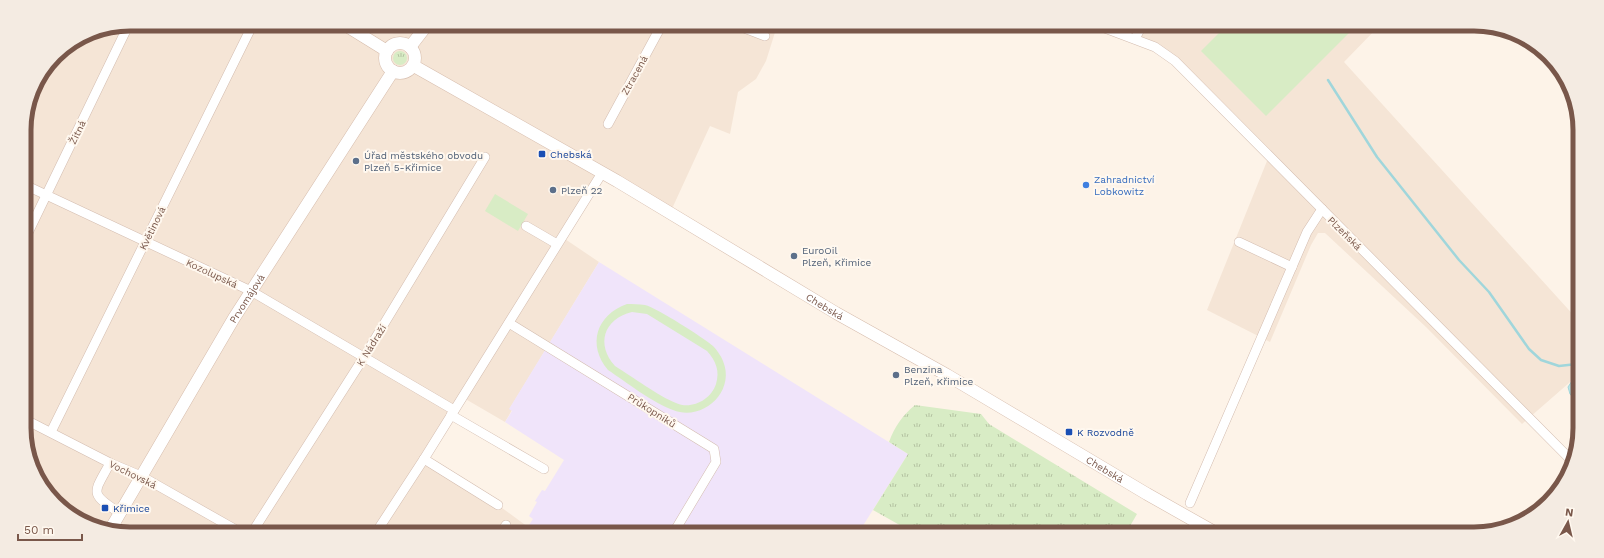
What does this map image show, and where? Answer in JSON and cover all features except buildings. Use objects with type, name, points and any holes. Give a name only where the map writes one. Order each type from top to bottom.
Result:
[{"type":"main road","points":[[355,31],[387,51]]},
{"type":"main road","points":[[410,47],[422,31]]},
{"type":"main road","points":[[398,43],[410,47],[415,56],[414,66],[407,72],[397,73],[386,64],[387,51],[398,43]]},
{"type":"main road","name":"Chebská","points":[[414,66],[602,173],[836,313],[953,378],[1147,494],[1205,527]]},
{"type":"main road","name":"Prvomájová","points":[[113,525],[251,291],[393,71]]},
{"type":"street","name":"Žitná","points":[[31,227],[126,31]]},
{"type":"street","name":"Květinová","points":[[51,432],[250,31]]},
{"type":"street","name":"Ztracená","points":[[608,124],[658,31]]},
{"type":"street","points":[[752,31],[766,36]]},
{"type":"street","name":"Plzeňská","points":[[1113,31],[1155,47],[1175,61],[1568,457]]},
{"type":"street","points":[[1135,39],[1139,31]]},
{"type":"street","name":"K Nádraží","points":[[256,527],[364,357],[485,157]]},
{"type":"street","points":[[380,527],[602,173]]},
{"type":"street","name":"Kozolupská","points":[[31,188],[251,291],[364,357],[544,469]]},
{"type":"street","points":[[1190,503],[1307,232],[1322,209]]},
{"type":"street","points":[[526,226],[557,244]]},
{"type":"street","points":[[1239,242],[1292,267]]},
{"type":"street","name":"Průkopníků","points":[[508,323],[714,449],[716,462],[677,527]]},
{"type":"street","name":"Vochovská","points":[[31,422],[110,463],[141,476],[231,527]]},
{"type":"street","points":[[424,458],[498,505]]},
{"type":"street","points":[[110,463],[96,486],[97,494],[107,505],[120,513]]},
{"type":"shaded area","points":[[124,31],[775,31],[766,61],[756,79],[738,92],[730,134],[710,126],[670,213],[602,173],[562,237],[599,262],[510,408],[512,410],[505,422],[462,397],[424,458],[498,505],[528,527],[130,527],[105,524],[86,517],[65,502],[56,493],[41,472],[36,460],[31,434],[31,124],[34,105],[41,86],[51,70],[60,60],[81,44],[98,36]]},
{"type":"shaded area","points":[[1111,31],[1374,31],[1344,62],[1573,315],[1573,379],[1522,424],[1426,327],[1325,233],[1318,233],[1311,245],[1270,342],[1207,310],[1269,156],[1175,61]]},
{"type":"shaded area","points":[[599,262],[908,454],[862,527],[528,527],[533,519],[529,516],[537,502],[535,501],[542,490],[545,491],[564,460],[505,422],[512,411],[509,409]]},
{"type":"green space","points":[[1221,31],[1351,31],[1266,116],[1201,51]]},
{"type":"green space","points":[[400,51],[405,53],[407,58],[405,63],[400,65],[395,63],[393,58],[395,53]]},
{"type":"green space","points":[[495,194],[528,214],[518,231],[485,211]]},
{"type":"green space","points":[[627,304],[645,305],[651,307],[713,346],[723,361],[726,372],[725,383],[721,393],[714,402],[695,412],[684,413],[673,410],[648,397],[608,370],[598,351],[598,332],[608,315]],"holes":[[[632,312],[647,314],[707,351],[713,359],[718,375],[713,390],[705,399],[688,405],[676,403],[615,366],[609,358],[604,342],[609,327],[614,320],[622,315]]]},
{"type":"green space","points":[[915,405],[981,414],[989,424],[1137,514],[1129,527],[903,527],[873,510],[908,454],[889,442],[899,422]]},
{"type":"water","points":[[1572,381],[1573,397],[1570,394],[1568,387]]},
{"type":"waterway","points":[[1328,80],[1377,157],[1459,260],[1489,292],[1529,349],[1541,360],[1559,366],[1573,364]]},
{"type":"place","name":"Chebská","points":[[542,154]]},
{"type":"place","name":"Úřad městského obvodu Plzeň 5-Křimice","points":[[356,161]]},
{"type":"place","name":"Zahradnictví Lobkowitz","points":[[1086,185]]},
{"type":"place","name":"Plzeň 22","points":[[553,190]]},
{"type":"place","name":"EuroOil Plzeň, Křimice","points":[[794,256]]},
{"type":"place","name":"Benzina Plzeň, Křimice","points":[[896,375]]},
{"type":"place","name":"K Rozvodně","points":[[1069,432]]},
{"type":"place","name":"Křimice","points":[[105,508]]}]
